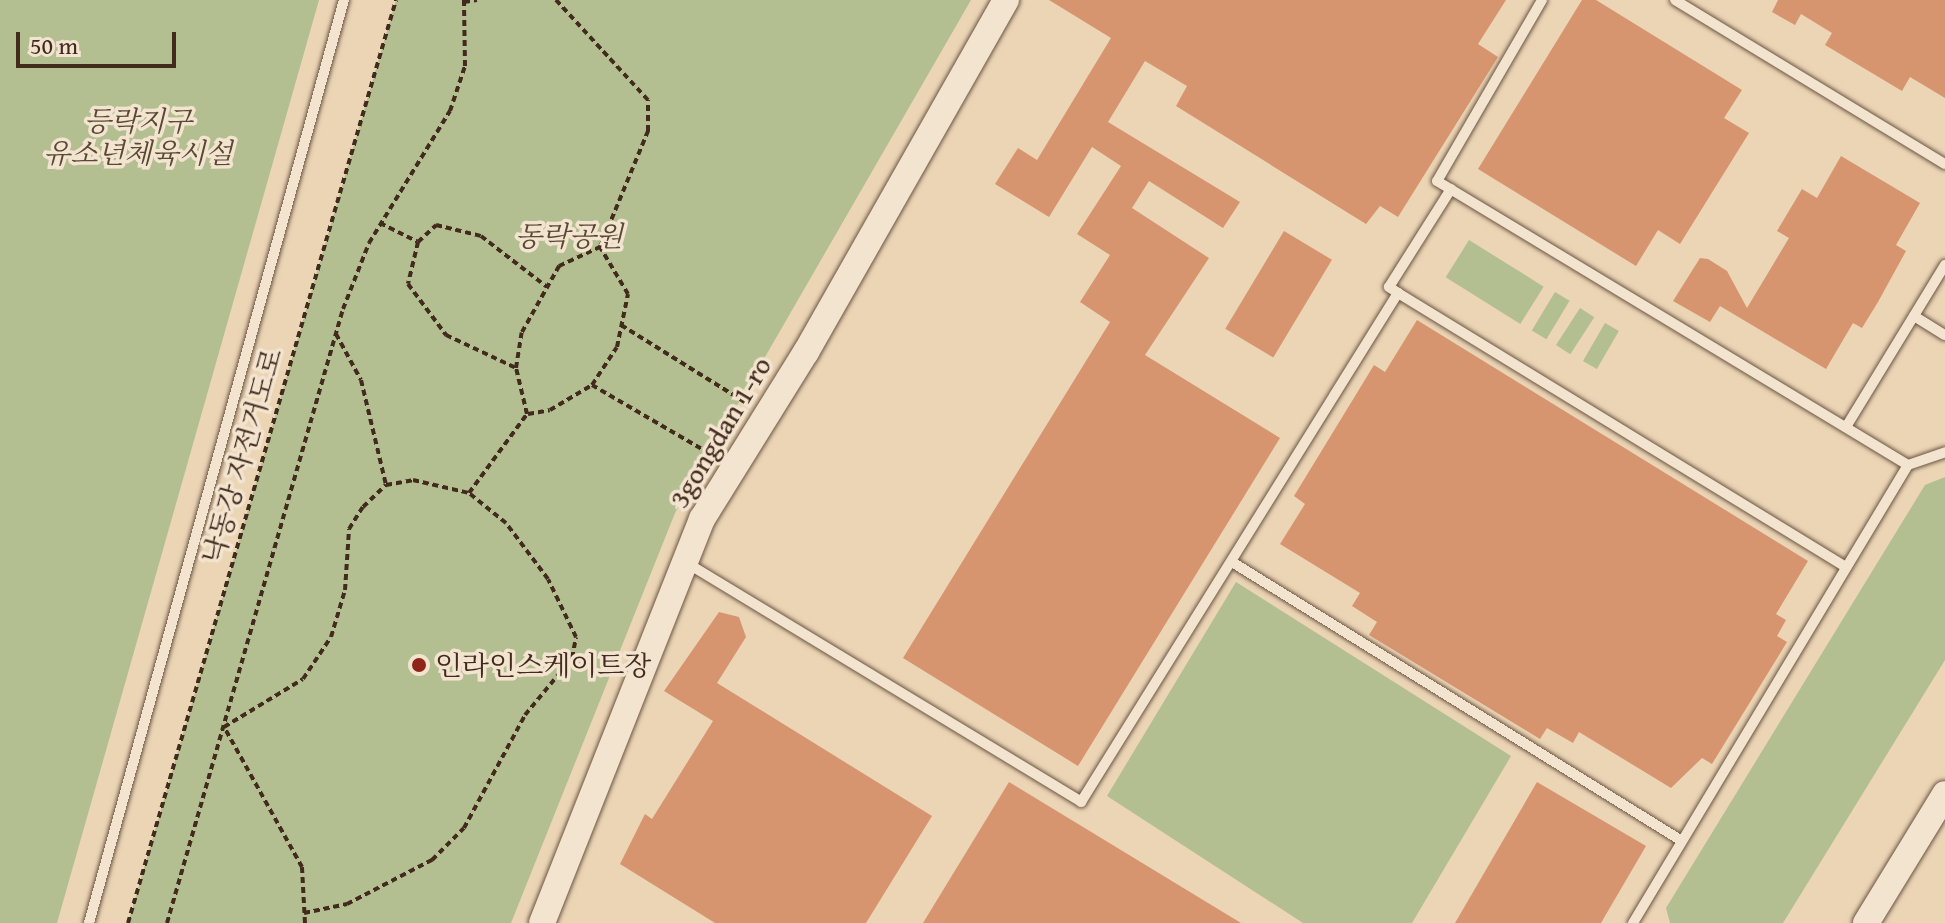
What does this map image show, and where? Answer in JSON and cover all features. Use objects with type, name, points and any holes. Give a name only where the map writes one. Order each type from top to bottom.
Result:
[{"type":"street","name":"3gongdan 1-ro","points":[[548,920],[685,562],[734,467],[767,416],[1006,0]]},
{"type":"street","points":[[1866,923],[1945,794]]},
{"type":"lane","points":[[89,923],[344,0]]},
{"type":"lane","points":[[1542,0],[1437,181],[1908,465]]},
{"type":"lane","points":[[1675,0],[1945,164]]},
{"type":"lane","points":[[1451,189],[1389,287],[1846,567]]},
{"type":"lane","points":[[1846,427],[1945,265]]},
{"type":"lane","points":[[685,562],[1081,802],[1398,293]]},
{"type":"lane","points":[[1914,316],[1945,335]]},
{"type":"lane","points":[[1633,923],[1908,465],[1945,452]]},
{"type":"lane","points":[[1232,562],[1682,841]]},
{"type":"path","name":"낙동강 자전거도로","points":[[128,923],[396,0]]},
{"type":"path","points":[[167,923],[336,334],[380,223],[450,111],[465,66],[464,1],[477,0]]},
{"type":"path","points":[[527,414],[516,368],[522,332],[559,266],[600,247],[648,131],[648,100],[556,0]]},
{"type":"path","points":[[380,223],[418,242]]},
{"type":"path","points":[[516,368],[446,335],[408,284],[418,242],[436,225],[481,236],[547,287]]},
{"type":"path","points":[[469,493],[527,414],[550,410],[592,385],[621,325],[628,294],[600,247]]},
{"type":"path","points":[[621,325],[767,416]]},
{"type":"path","points":[[336,334],[361,380],[386,485]]},
{"type":"path","points":[[592,385],[734,467]]},
{"type":"path","points":[[224,727],[303,679],[331,637],[345,590],[349,529],[386,485],[413,480],[469,493],[506,523],[548,579],[576,637],[572,658],[525,715],[464,828],[432,860],[347,904],[304,913]]},
{"type":"path","points":[[224,727],[302,867],[305,923]]},
{"type":"green space","name":"등락지구 유소년체육시설","points":[[0,0],[319,0],[57,923],[0,923]]},
{"type":"green space","name":"동락공원","points":[[396,0],[971,0],[675,513],[511,923],[128,923]]},
{"type":"green space","points":[[1469,240],[1544,287],[1520,324],[1446,277]]},
{"type":"green space","points":[[1555,292],[1570,301],[1546,339],[1532,331]]},
{"type":"green space","points":[[1580,308],[1594,317],[1570,354],[1556,345]]},
{"type":"green space","points":[[1605,323],[1619,331],[1597,369],[1583,361]]},
{"type":"green space","points":[[1945,477],[1945,660],[1783,923],[1670,923],[1666,908],[1925,485]]},
{"type":"green space","points":[[1236,582],[1511,756],[1412,923],[1303,923],[1107,796]]},
{"type":"building","points":[[1049,0],[1506,0],[1478,44],[1498,57],[1398,217],[1380,206],[1366,224],[1176,106],[1187,86],[1145,61],[1108,122],[1240,202],[1223,228],[1149,181],[1132,208],[1209,258],[1145,355],[1280,438],[1078,766],[903,658],[1110,322],[1080,302],[1110,255],[1077,234],[1121,166],[1092,147],[1049,217],[995,184],[1018,148],[1037,160],[1111,38]]},
{"type":"building","points":[[1582,0],[1596,0],[1742,90],[1724,118],[1749,133],[1680,244],[1658,230],[1636,266],[1478,169]]},
{"type":"building","points":[[1778,0],[1945,0],[1945,98],[1910,77],[1902,91],[1825,45],[1832,33],[1801,14],[1795,25],[1772,12]]},
{"type":"building","points":[[1841,156],[1920,203],[1896,245],[1906,251],[1878,302],[1862,328],[1853,323],[1826,369],[1720,306],[1710,322],[1673,301],[1700,258],[1708,259],[1727,271],[1747,308],[1789,238],[1777,231],[1802,189],[1817,198]]},
{"type":"building","points":[[1284,231],[1332,260],[1273,358],[1225,329]]},
{"type":"building","points":[[1417,320],[1808,561],[1776,614],[1786,620],[1777,636],[1787,642],[1712,764],[1702,758],[1671,788],[1579,732],[1573,743],[1547,728],[1540,739],[1369,635],[1377,622],[1352,606],[1360,593],[1280,544],[1305,504],[1294,496],[1374,365],[1385,372]]},
{"type":"building","points":[[719,612],[739,617],[746,637],[717,683],[932,816],[866,923],[715,923],[620,864],[645,814],[652,819],[713,721],[664,691]]},
{"type":"building","points":[[1009,782],[1241,923],[923,923]]},
{"type":"building","points":[[1537,782],[1646,846],[1601,923],[1455,923]]},
{"type":"place","name":"인라인스케이트장","points":[[419,665]]}]
